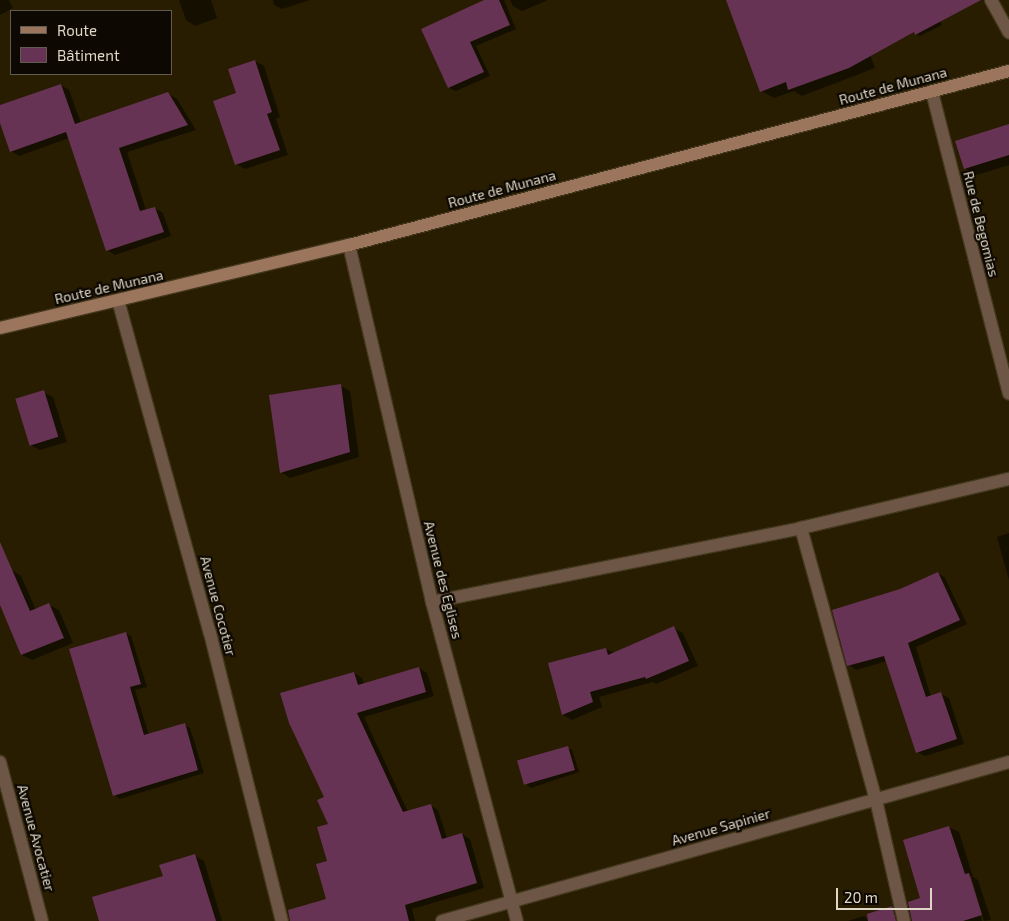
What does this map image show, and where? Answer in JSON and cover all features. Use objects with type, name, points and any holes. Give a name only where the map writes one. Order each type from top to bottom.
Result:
[{"type":"main road","name":"Route de Munana","points":[[0,328],[348,245],[1009,71]]},
{"type":"street","points":[[991,0],[1009,32]]},
{"type":"street","name":"Rue de Begomias","points":[[932,92],[1009,393]]},
{"type":"street","name":"Avenue des Eglises","points":[[348,245],[432,602],[517,921]]},
{"type":"street","name":"Avenue Cocotier","points":[[118,300],[210,633],[282,921]]},
{"type":"street","points":[[432,602],[801,528],[1009,479]]},
{"type":"street","points":[[801,528],[876,800],[904,921]]},
{"type":"street","name":"Avenue Avocatier","points":[[0,762],[42,921]]},
{"type":"street","name":"Avenue Sapinier","points":[[442,921],[1009,762]]},
{"type":"building","points":[[484,0],[499,0],[510,25],[470,42],[484,72],[448,88],[421,29]]},
{"type":"building","points":[[726,0],[981,0],[915,35],[914,32],[849,68],[788,90],[786,82],[760,92]]},
{"type":"building","points":[[255,60],[272,112],[267,114],[280,150],[235,165],[213,101],[236,93],[228,69]]},
{"type":"building","points":[[61,84],[75,124],[168,92],[188,125],[119,148],[140,211],[155,207],[164,232],[106,251],[66,132],[10,152],[0,123],[0,105]]},
{"type":"building","points":[[1009,124],[1009,155],[964,169],[955,141]]},
{"type":"building","points":[[341,384],[350,452],[280,473],[269,395]]},
{"type":"building","points":[[44,390],[58,437],[30,446],[15,399]]},
{"type":"building","points":[[0,542],[30,611],[49,603],[64,638],[21,655],[0,605]]},
{"type":"building","points":[[938,572],[960,620],[908,643],[926,697],[941,692],[957,739],[916,753],[884,656],[847,666],[832,610],[900,589]]},
{"type":"building","points":[[674,626],[689,661],[646,679],[645,677],[590,692],[593,702],[562,715],[548,663],[606,648],[608,655]]},
{"type":"building","points":[[126,632],[141,684],[130,687],[144,735],[185,723],[198,770],[113,796],[69,649]]},
{"type":"building","points":[[419,667],[426,692],[357,713],[403,812],[431,804],[442,839],[462,833],[477,883],[405,905],[409,921],[290,921],[288,910],[326,899],[316,864],[327,861],[317,827],[328,824],[317,800],[324,797],[289,723],[280,693],[354,672],[358,685]]},
{"type":"building","points":[[568,746],[575,770],[524,785],[517,761]]},
{"type":"building","points":[[949,826],[965,874],[969,873],[982,915],[963,921],[912,921],[908,902],[920,898],[903,840]]},
{"type":"building","points":[[195,854],[216,921],[99,921],[92,897],[163,876],[159,865]]},
{"type":"building","points":[[892,906],[896,921],[868,921],[867,914]]}]
